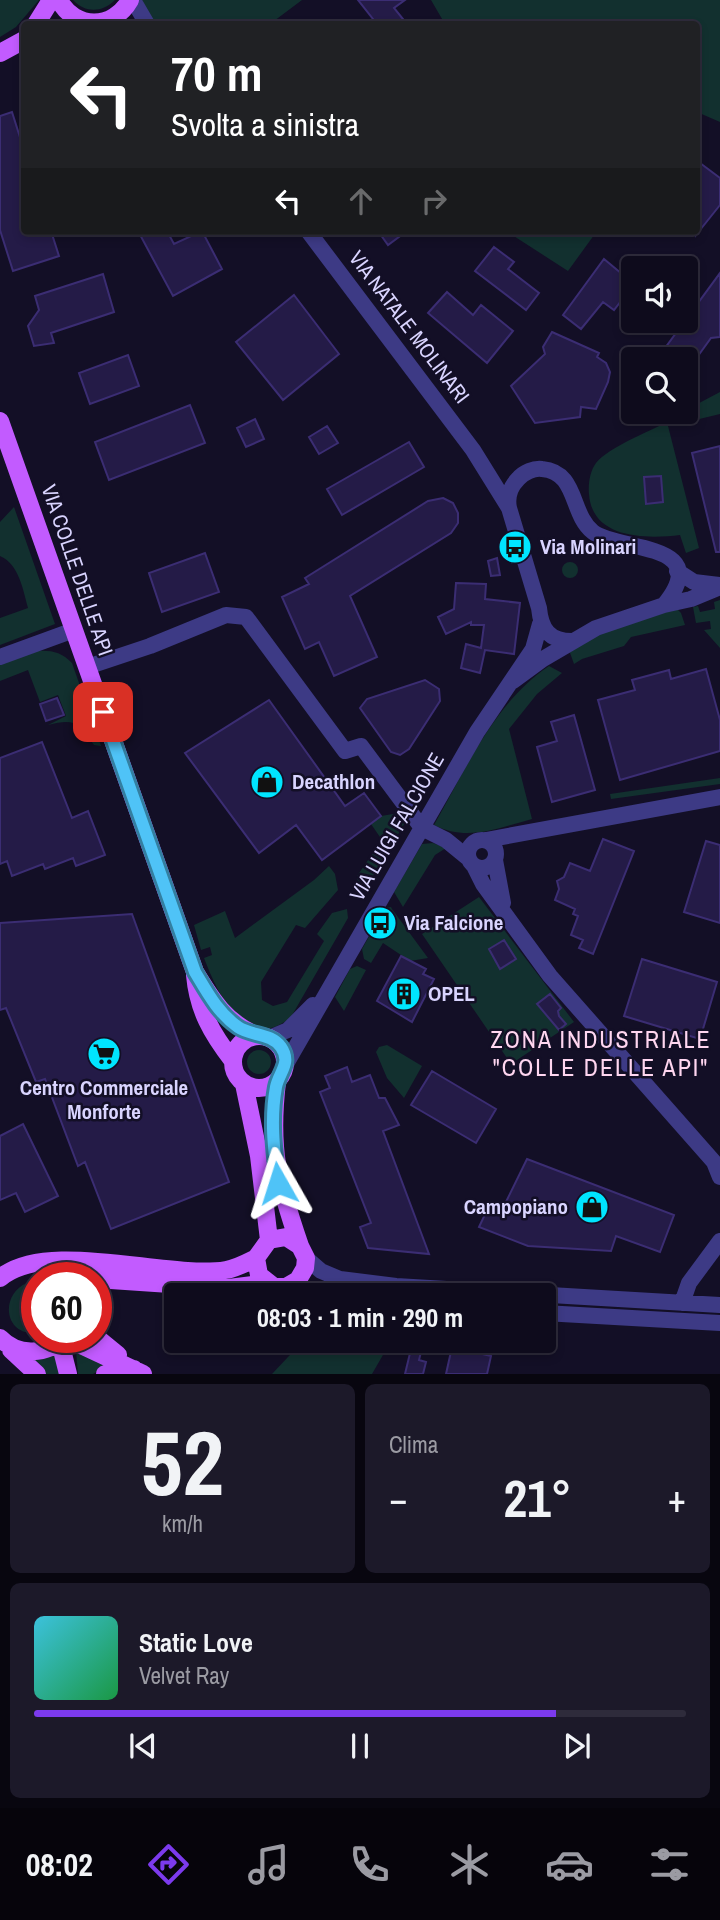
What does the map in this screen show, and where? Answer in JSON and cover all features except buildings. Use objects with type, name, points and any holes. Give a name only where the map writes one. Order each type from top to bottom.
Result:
[{"type":"main road","points":[[38,21],[51,0]]},
{"type":"main road","points":[[59,0],[68,13],[80,21]]},
{"type":"main road","points":[[115,21],[131,0]]},
{"type":"main road","points":[[0,53],[21,41]]},
{"type":"main road","name":"VIA COLLE DELLE API","points":[[0,421],[195,972],[218,1010],[239,1028],[263,1037]]},
{"type":"main road","name":"VIA COLLE DELLE API","points":[[195,972],[197,999],[207,1022],[233,1061]]},
{"type":"main road","points":[[277,1082],[261,1089],[244,1084],[238,1078],[233,1061],[241,1044],[263,1037],[281,1048],[286,1064],[277,1082],[272,1125],[278,1183],[303,1252],[302,1276],[286,1283]]},
{"type":"main road","points":[[0,1278],[17,1265],[76,1260],[223,1270],[256,1258],[269,1240],[259,1156],[244,1084]]},
{"type":"main road","points":[[269,1240],[286,1237],[303,1252]]},
{"type":"main road","points":[[256,1258],[259,1275],[274,1283]]},
{"type":"main road","points":[[112,1280],[164,1284]]},
{"type":"main road","points":[[2,1340],[21,1349]]},
{"type":"main road","points":[[2,1340],[37,1374]]},
{"type":"main road","points":[[112,1350],[139,1371]]},
{"type":"main road","points":[[65,1353],[68,1374]]},
{"type":"main road","points":[[96,1353],[139,1371]]},
{"type":"main road","points":[[105,1374],[139,1371]]},
{"type":"street","points":[[131,0],[145,21]]},
{"type":"street","name":"VIA NATALE MOLINARI","points":[[311,235],[473,450],[509,508],[538,608],[540,624]]},
{"type":"street","name":"VIA NATALE MOLINARI","points":[[473,450],[499,472],[520,476]]},
{"type":"street","points":[[509,508],[509,496],[520,476],[539,468],[558,473],[570,486],[580,516],[594,533],[617,544],[655,549],[670,559],[677,571],[694,582],[720,586]]},
{"type":"street","points":[[664,605],[672,596],[677,571]]},
{"type":"street","name":"VIA LUIGI FALCIONE","points":[[513,681],[572,641],[619,619],[691,599],[720,586]]},
{"type":"street","points":[[87,667],[150,646],[226,615],[246,617],[345,751],[361,746],[422,828],[446,840],[471,862],[550,976],[713,1162],[720,1177]]},
{"type":"street","points":[[540,624],[552,636],[572,641]]},
{"type":"street","name":"VIA LUIGI FALCIONE","points":[[286,1064],[322,996],[477,732],[533,649],[540,624]]},
{"type":"street","points":[[0,657],[74,630]]},
{"type":"street","points":[[446,840],[481,840],[519,835],[720,797]]},
{"type":"street","points":[[471,862],[488,867],[519,835]]},
{"type":"street","points":[[481,840],[494,846],[498,884],[507,916]]},
{"type":"street","points":[[471,862],[469,848],[481,840]]},
{"type":"street","name":"VIA LUIGI FALCIONE","points":[[263,1037],[288,1030],[322,996]]},
{"type":"street","points":[[682,1303],[690,1283],[720,1241]]},
{"type":"street","points":[[303,1252],[321,1271],[340,1279],[396,1286],[720,1305]]},
{"type":"street","points":[[556,1314],[720,1323]]},
{"type":"green space","points":[[0,0],[39,0],[16,27],[0,37]]},
{"type":"green space","points":[[73,0],[115,0],[94,10]]},
{"type":"green space","points":[[142,0],[302,0],[274,21],[151,21]]},
{"type":"green space","points":[[431,0],[720,0],[720,122],[700,113],[700,21],[443,21]]},
{"type":"green space","points":[[512,235],[594,235],[568,271]]},
{"type":"green space","points":[[720,392],[720,414],[698,419],[698,404]]},
{"type":"green space","points":[[668,424],[699,548],[686,553],[680,535],[637,536],[610,528],[600,520],[592,509],[589,494],[592,470],[602,457],[619,446]]},
{"type":"green space","points":[[14,507],[55,624],[0,645],[0,618],[28,608],[16,571],[0,556],[0,522]]},
{"type":"green space","points":[[567,562],[573,562],[578,570],[576,576],[567,578],[562,573],[562,567]]},
{"type":"green space","points":[[720,600],[720,648],[704,630],[711,629],[710,621],[696,623],[693,607],[698,606],[700,612],[715,609],[714,602]]},
{"type":"green space","points":[[677,609],[685,625],[631,637],[624,646],[574,664],[569,650],[594,636],[621,625]]},
{"type":"green space","points":[[36,651],[56,652],[72,663],[101,746],[94,745],[76,724],[64,722],[48,725],[66,716],[58,695],[40,702],[28,670],[0,681],[0,665]]},
{"type":"green space","points":[[549,666],[562,673],[537,694],[509,729],[532,819],[471,833],[458,833],[434,825],[496,718],[529,681]]},
{"type":"green space","points":[[720,778],[720,784],[611,799],[610,794]]},
{"type":"green space","points":[[399,813],[406,821],[360,898],[357,876],[382,840],[371,824],[381,816]]},
{"type":"green space","points":[[433,843],[446,848],[435,855],[403,907],[394,892],[422,844]]},
{"type":"green space","points":[[329,866],[335,874],[338,890],[305,928],[296,925],[261,982],[262,1000],[273,1006],[287,1002],[324,941],[317,934],[332,913],[347,909],[348,918],[291,1017],[275,1027],[260,1029],[247,1025],[226,1003],[217,988],[204,958],[212,955],[210,947],[201,950],[194,925],[225,911],[235,938]]},
{"type":"green space","points":[[479,897],[574,1022],[511,1064],[422,934]]},
{"type":"green space","points":[[391,907],[428,958],[410,961],[383,943],[371,963],[364,959],[362,949],[385,908]]},
{"type":"green space","points":[[357,966],[366,970],[344,1011],[335,997],[350,969]]},
{"type":"green space","points":[[387,1045],[422,1066],[404,1098],[387,1078],[376,1052],[379,1047]]},
{"type":"green space","points":[[254,1050],[264,1050],[271,1057],[271,1067],[264,1074],[254,1074],[247,1067],[247,1057]]},
{"type":"green space","points":[[21,1286],[21,1330],[17,1328],[9,1313],[9,1304]]},
{"type":"green space","points":[[54,1353],[62,1374],[45,1374],[30,1359]]},
{"type":"green space","points":[[76,1353],[107,1366],[93,1374],[78,1374]]},
{"type":"green space","points":[[292,1353],[384,1353],[372,1374],[272,1374]]},
{"type":"place","name":"Via Molinari","points":[[515,547]]},
{"type":"place","name":"Decathlon","points":[[267,782]]},
{"type":"place","name":"Via Falcione","points":[[380,923]]},
{"type":"place","name":"OPEL","points":[[404,994]]},
{"type":"place","name":"Centro Commerciale Monforte","points":[[104,1054]]},
{"type":"place","name":"Campopiano","points":[[592,1207]]},
{"type":"district","name":"ZONA INDUSTRIALE \"COLLE DELLE API\"","points":[[601,1054]]},
{"type":"route","points":[[103,712],[195,972],[218,1010],[239,1028],[276,1042],[285,1056],[285,1069],[277,1082],[272,1125],[278,1183]]}]
